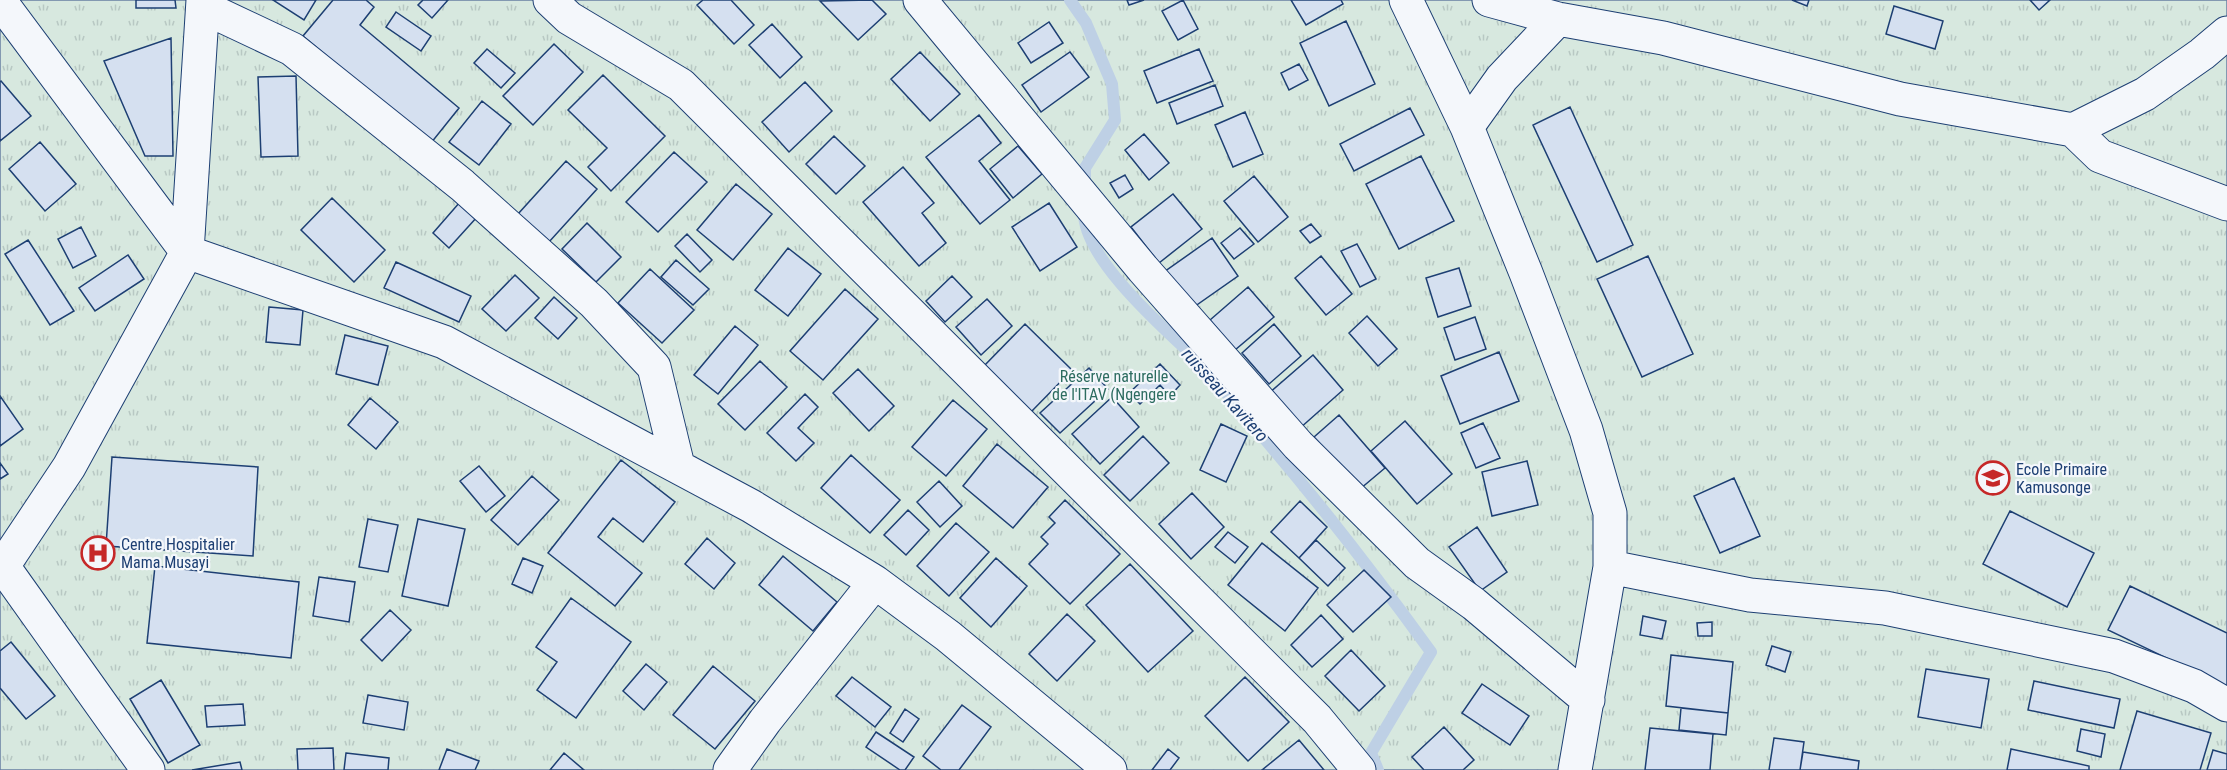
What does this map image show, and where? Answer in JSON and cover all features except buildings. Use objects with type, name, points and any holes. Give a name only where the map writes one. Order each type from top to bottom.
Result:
[{"type":"street","points":[[550,0],[569,18],[681,86],[1317,719],[1359,770]]},
{"type":"street","points":[[920,0],[1143,269],[1298,445],[1417,563],[1474,604],[1588,700]]},
{"type":"street","points":[[1406,0],[1467,127],[1586,430],[1610,513],[1610,567],[1575,770]]},
{"type":"street","points":[[1489,0],[1558,19],[1663,38],[1900,99],[2073,130],[2100,156],[2227,204]]},
{"type":"street","points":[[0,1],[187,252],[444,342],[751,506],[875,582],[948,636],[1109,770]]},
{"type":"street","points":[[148,770],[2,564],[69,467],[187,252],[203,4],[292,49],[462,185],[594,303],[654,367],[678,466]]},
{"type":"street","points":[[1467,127],[1502,78],[1558,19]]},
{"type":"street","points":[[2073,130],[2145,94],[2202,54],[2227,33]]},
{"type":"street","points":[[1610,567],[1750,595],[1885,608],[2114,656],[2194,686],[2227,705]]},
{"type":"street","points":[[730,770],[765,721],[875,582]]},
{"type":"green space","name":"Réserve naturelle de l'ITAV (Ngengere","points":[[0,0],[2227,0],[2227,770],[0,770]]},
{"type":"waterway","name":"ruisseau Kavitero","points":[[1070,0],[1086,23],[1112,84],[1115,120],[1085,168],[1085,188]]},
{"type":"waterway","name":"ruisseau Kavitero","points":[[1084,212],[1087,230],[1109,269],[1143,308],[1200,363],[1225,391],[1325,512],[1431,652],[1371,753],[1378,770]]},
{"type":"place","name":"Ecole Primaire Kamusonge","points":[[1993,478]]},
{"type":"place","name":"Centre Hospitalier Mama Musayi","points":[[98,553]]}]
